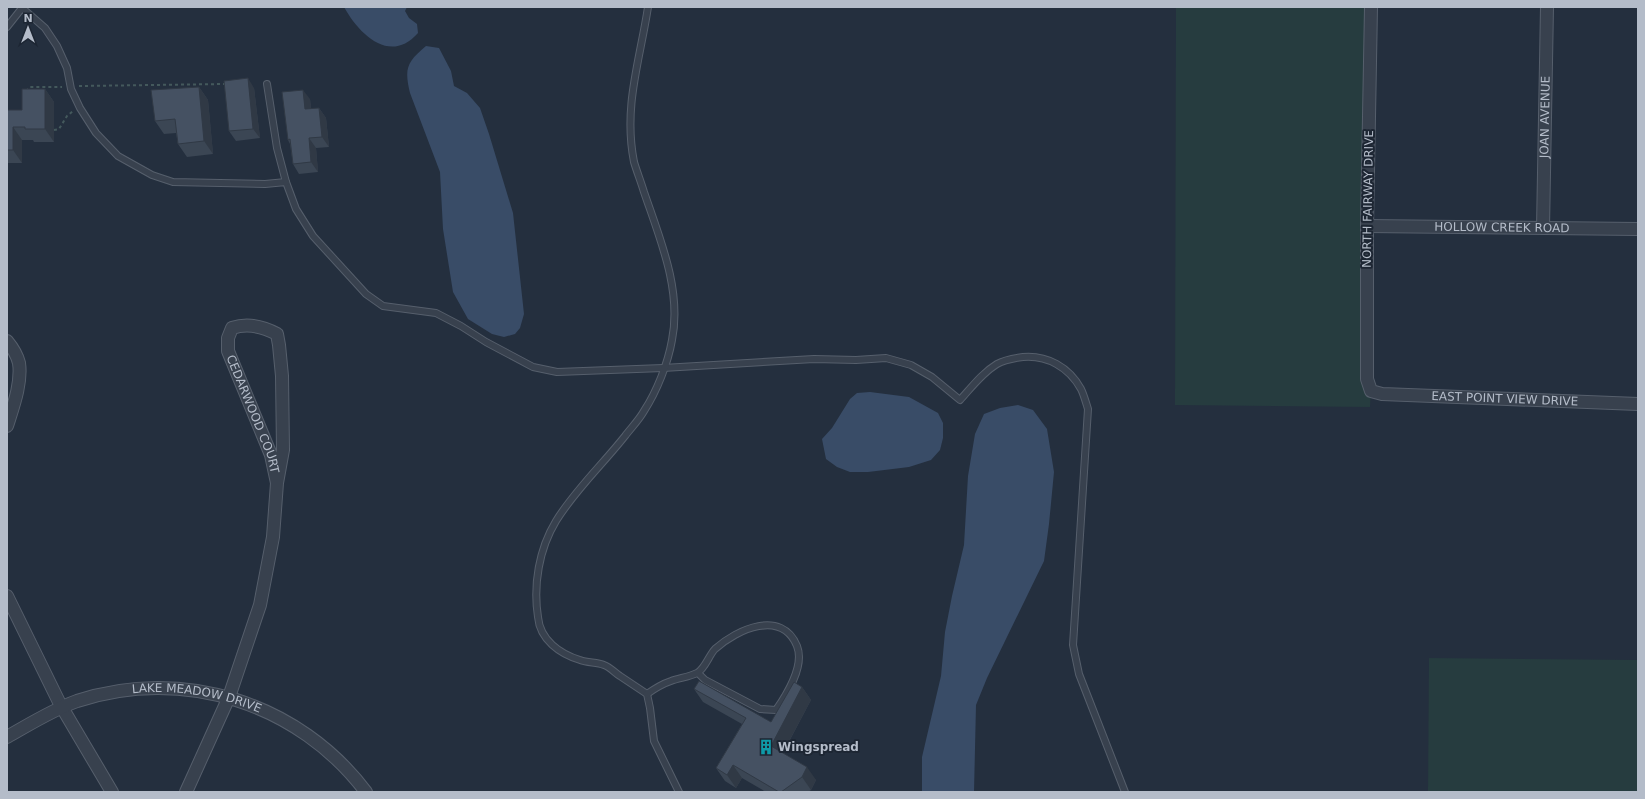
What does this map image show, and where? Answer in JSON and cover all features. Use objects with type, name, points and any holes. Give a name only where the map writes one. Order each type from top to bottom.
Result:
[{"type":"street","name":"NORTH FAIRWAY DRIVE","points":[[1371,7],[1367,226],[1367,379],[1371,391]]},
{"type":"street","name":"JOAN AVENUE","points":[[1543,228],[1547,7]]},
{"type":"street","name":"HOLLOW CREEK ROAD","points":[[1367,226],[1638,229]]},
{"type":"street","name":"CEDARWOOD COURT","points":[[186,792],[219,715],[229,697],[260,606],[273,537],[277,483],[283,450],[282,376],[279,344],[276,334],[266,328],[242,325],[232,328],[228,338],[228,350],[271,455],[277,483]]},
{"type":"street","points":[[7,341],[14,350],[19,363],[18,393],[7,426]]},
{"type":"street","name":"EAST POINT VIEW DRIVE","points":[[1371,391],[1382,394],[1638,404]]},
{"type":"street","points":[[7,596],[62,707],[112,792]]},
{"type":"street","name":"LAKE MEADOW DRIVE","points":[[7,737],[62,707],[106,693],[144,688],[190,689],[229,697],[274,714],[307,734],[337,760],[366,792]]},
{"type":"lane","points":[[648,7],[632,89],[629,114],[634,162],[665,255],[674,296],[672,341],[658,386],[644,412],[556,521],[543,552],[538,574],[536,595],[538,619],[541,631],[555,648],[579,660],[605,665],[647,694],[654,742],[679,792]]},
{"type":"lane","points":[[7,27],[22,8],[45,28],[57,46],[67,68],[71,86],[80,108],[96,134],[118,156],[152,175],[173,182],[265,184],[286,182]]},
{"type":"lane","points":[[267,84],[277,148],[286,182],[296,209],[313,236],[366,294],[383,306],[436,313],[533,367],[557,372],[664,368],[814,359],[856,360],[886,358],[910,365],[932,377],[960,400],[981,377],[998,364],[1014,358],[1032,356],[1050,359],[1067,370],[1081,389],[1088,409],[1073,645],[1079,674],[1125,792]]},
{"type":"lane","points":[[647,694],[656,687],[670,681],[698,673],[715,650],[729,638],[759,625],[774,625],[791,636],[801,657],[789,692],[776,710],[760,709],[705,680],[698,673]]},
{"type":"path","points":[[22,94],[30,87],[228,84]]},
{"type":"path","points":[[54,130],[59,129],[67,116],[80,108]]},
{"type":"green space","points":[[1176,7],[1371,7],[1370,407],[1175,405]]},
{"type":"green space","points":[[1429,658],[1638,660],[1638,792],[1428,792]]},
{"type":"water","points":[[344,7],[407,7],[405,11],[409,18],[417,24],[418,33],[407,42],[397,46],[386,46],[367,36],[350,17]]},
{"type":"water","points":[[426,46],[439,48],[451,71],[454,86],[467,93],[480,108],[489,134],[513,213],[524,314],[520,328],[515,334],[504,337],[492,334],[468,319],[453,292],[443,229],[440,172],[410,93],[407,77],[407,71],[411,61]]},
{"type":"water","points":[[870,392],[909,397],[938,413],[943,423],[943,438],[940,450],[931,460],[909,467],[868,472],[850,472],[837,467],[826,459],[822,439],[832,428],[850,399],[857,393]]},
{"type":"water","points":[[1018,405],[1033,410],[1047,429],[1054,472],[1044,561],[987,678],[976,705],[974,792],[922,792],[922,757],[941,676],[945,632],[964,545],[968,476],[975,434],[984,414],[1000,408]]},
{"type":"building","points":[[248,78],[253,129],[229,131],[224,81]]},
{"type":"building","points":[[199,87],[204,141],[178,144],[175,119],[155,121],[151,90]]},
{"type":"building","points":[[22,89],[45,89],[45,129],[25,129],[25,127],[13,127],[13,150],[7,150],[7,110],[22,110]]},
{"type":"building","points":[[303,90],[305,109],[319,108],[322,137],[309,138],[311,162],[293,164],[290,139],[288,140],[282,92]]},
{"type":"building","points":[[699,681],[771,722],[794,682],[802,687],[771,746],[807,767],[802,777],[779,792],[733,765],[727,775],[716,768],[746,718],[694,689]]},
{"type":"place","name":"Wingspread","points":[[766,747]]}]
